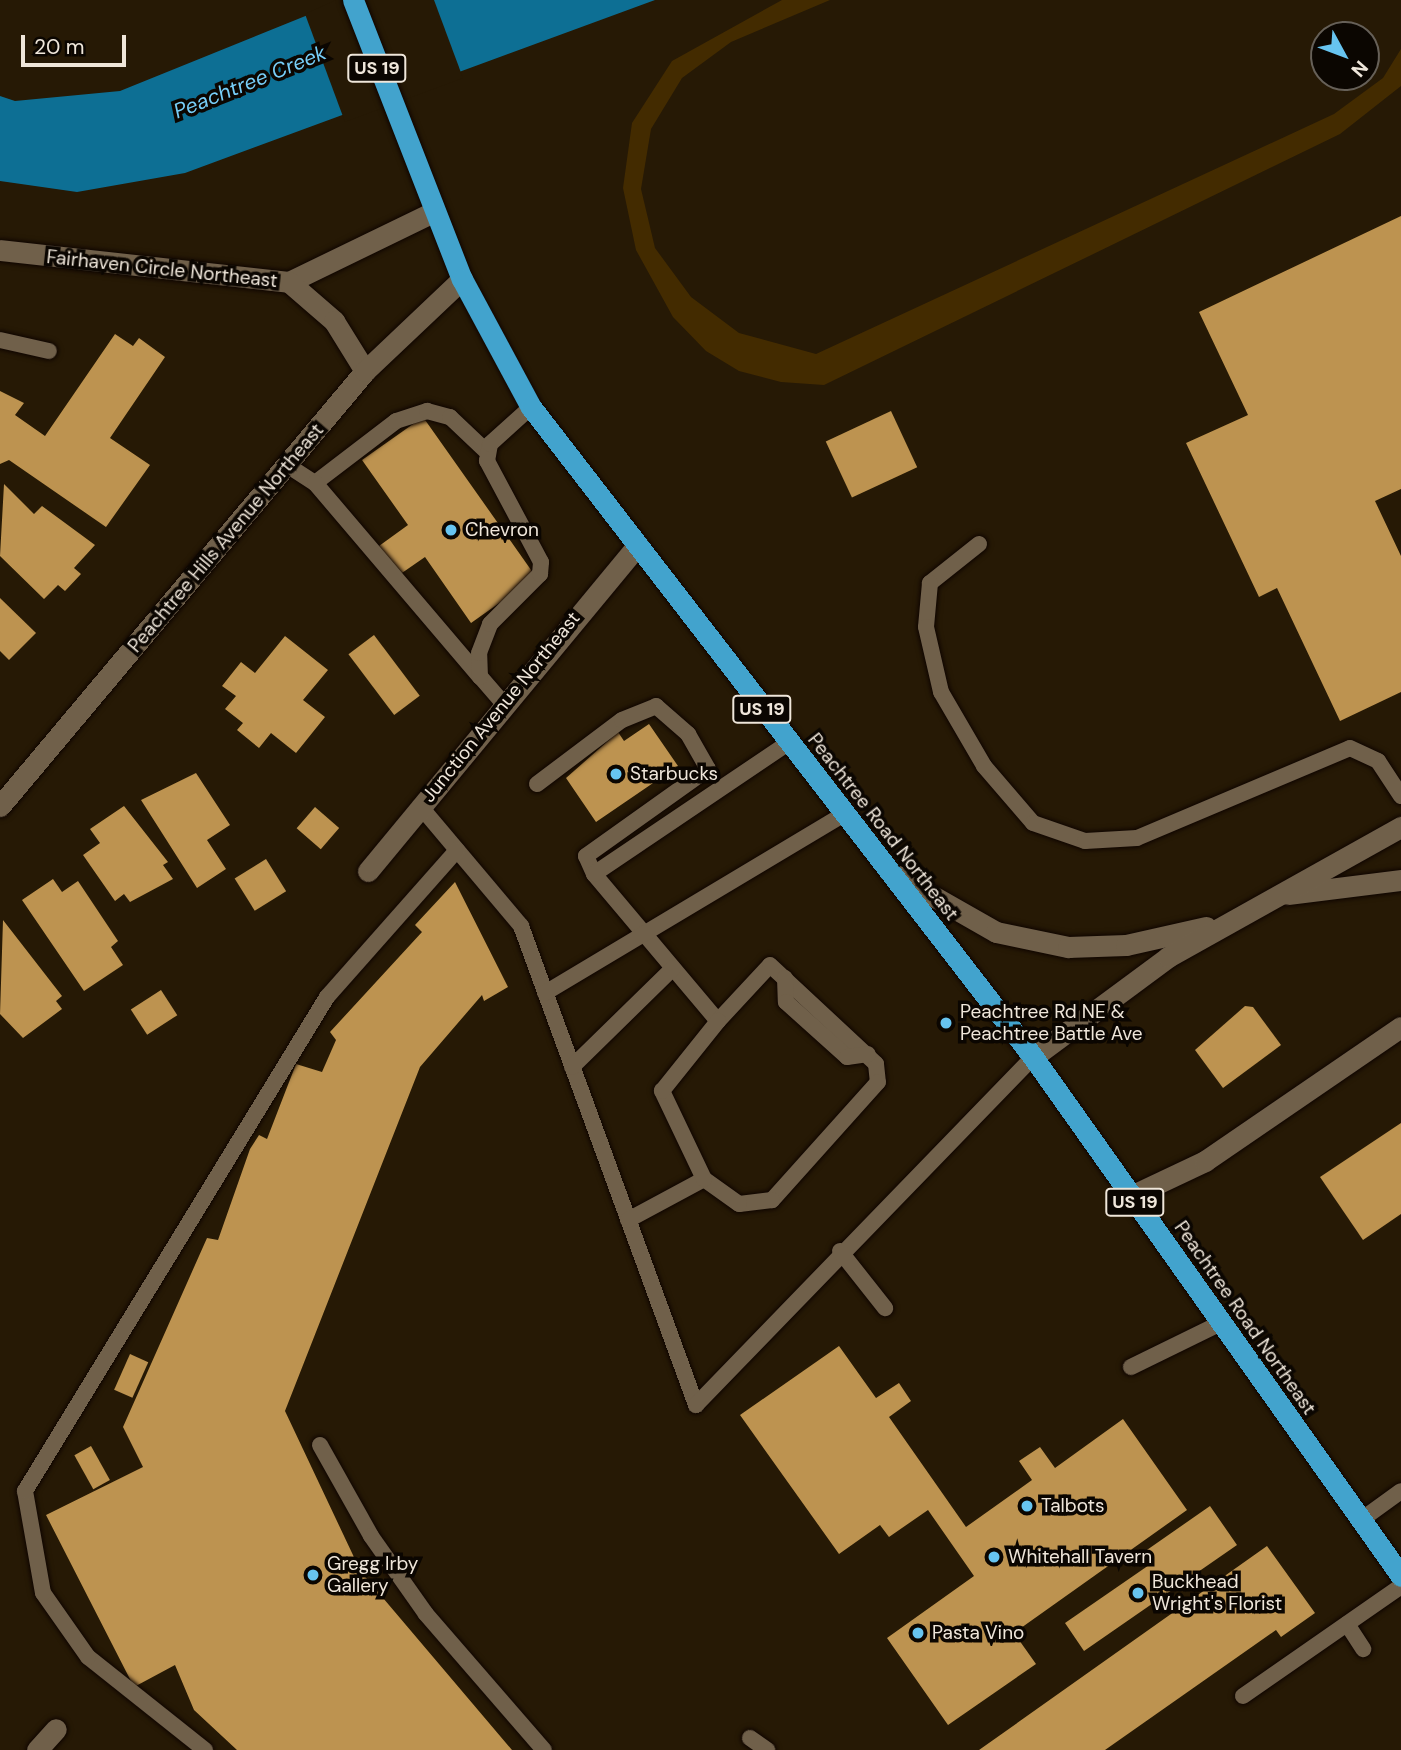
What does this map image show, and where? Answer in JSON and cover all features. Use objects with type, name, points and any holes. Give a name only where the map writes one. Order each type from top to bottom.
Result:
[{"type":"highway","name":"Peachtree Road Northeast","points":[[353,0],[401,137],[461,279],[531,407],[788,743],[1033,1056],[1401,1576]]},
{"type":"street","name":"Fairhaven Circle Northeast","points":[[0,250],[289,282],[433,212]]},
{"type":"street","name":"Peachtree Hills Avenue Northeast","points":[[0,806],[365,371],[461,279]]},
{"type":"street","points":[[289,282],[334,321],[365,371]]},
{"type":"street","name":"Junction Avenue Northeast","points":[[368,871],[503,703],[638,545]]},
{"type":"street","points":[[1033,1056],[1168,957],[1401,827]]},
{"type":"street","points":[[889,871],[996,932],[1068,947],[1126,945],[1229,922]]},
{"type":"street","points":[[1276,895],[1401,880]]},
{"type":"street","points":[[1131,1196],[1205,1161],[1401,1027]]},
{"type":"street","points":[[37,1750],[56,1729]]},
{"type":"lane","points":[[0,340],[49,351]]},
{"type":"lane","points":[[488,453],[531,407]]},
{"type":"lane","points":[[315,483],[396,421],[427,411],[450,417],[488,453],[541,562],[540,574],[490,624],[479,653],[480,677]]},
{"type":"lane","points":[[287,465],[315,483],[503,703]]},
{"type":"lane","points":[[979,544],[930,583],[926,627],[941,692],[984,766],[1033,823],[1085,841],[1137,838],[1350,748],[1378,761],[1401,796]]},
{"type":"lane","points":[[537,783],[622,720],[656,706],[688,734],[708,769],[586,856],[594,874],[718,1021]]},
{"type":"lane","points":[[594,874],[788,743]]},
{"type":"lane","points":[[420,806],[521,926],[696,1405],[840,1251],[1033,1056]]},
{"type":"lane","points":[[545,993],[643,931],[844,814]]},
{"type":"lane","points":[[205,1750],[88,1657],[43,1592],[25,1491],[327,997],[457,850]]},
{"type":"lane","points":[[770,965],[867,1054],[878,1082],[772,1200],[739,1204],[704,1179],[662,1091],[718,1021],[770,965]]},
{"type":"lane","points":[[572,1067],[673,968]]},
{"type":"lane","points":[[628,1220],[704,1179]]},
{"type":"lane","points":[[840,1251],[886,1308]]},
{"type":"lane","points":[[1131,1367],[1221,1323]]},
{"type":"lane","points":[[320,1445],[371,1536],[434,1624],[544,1750]]},
{"type":"lane","points":[[1361,1520],[1401,1491]]},
{"type":"lane","points":[[1243,1696],[1401,1586]]},
{"type":"lane","points":[[1347,1624],[1363,1649]]},
{"type":"lane","points":[[750,1738],[767,1750]]},
{"type":"shaded area","points":[[782,0],[830,0],[731,42],[682,78],[651,129],[641,189],[655,248],[691,297],[739,333],[816,354],[1334,114],[1365,91],[1380,91],[1380,80],[1401,49],[1401,86],[1340,134],[824,385],[781,382],[739,371],[706,351],[673,317],[636,250],[623,188],[632,123],[672,61]]},
{"type":"water","name":"Peachtree Creek","points":[[345,0],[655,0],[185,173],[77,192],[0,181],[0,96],[15,101],[120,91]]},
{"type":"pier","points":[[336,0],[434,0],[463,78],[345,122],[305,14]]},
{"type":"building","points":[[1401,216],[1401,489],[1375,501],[1401,556],[1401,692],[1340,721],[1277,588],[1259,597],[1186,443],[1248,415],[1199,312]]},
{"type":"building","points":[[115,334],[133,346],[139,338],[165,357],[110,438],[150,465],[106,527],[9,460],[0,464],[0,391],[24,403],[15,415],[45,436]]},
{"type":"building","points":[[891,411],[917,467],[852,498],[826,441]]},
{"type":"building","points":[[423,417],[536,577],[471,623],[425,557],[399,575],[379,546],[408,525],[362,460]]},
{"type":"building","points":[[4,484],[34,514],[42,506],[95,545],[74,568],[81,574],[65,591],[58,585],[44,599],[0,556]]},
{"type":"building","points":[[0,598],[36,633],[9,660],[0,651]]},
{"type":"building","points":[[374,635],[420,696],[394,715],[348,654]]},
{"type":"building","points":[[285,636],[328,670],[303,700],[325,717],[296,753],[271,733],[259,748],[237,730],[243,723],[225,709],[236,696],[222,686],[241,662],[255,673]]},
{"type":"building","points":[[649,724],[678,766],[596,822],[566,778],[618,732],[624,741]]},
{"type":"building","points":[[196,773],[230,825],[207,840],[226,869],[197,888],[141,800]]},
{"type":"building","points":[[124,806],[168,862],[163,865],[173,879],[130,902],[124,894],[115,901],[83,855],[100,843],[90,829]]},
{"type":"building","points":[[315,807],[339,828],[321,849],[297,828]]},
{"type":"building","points":[[266,859],[286,891],[255,911],[235,879]]},
{"type":"building","points":[[53,879],[62,892],[78,881],[118,941],[111,947],[123,965],[84,991],[22,900]]},
{"type":"building","points":[[455,882],[508,987],[484,1001],[482,995],[420,1067],[285,1411],[361,1572],[512,1750],[237,1750],[194,1710],[175,1665],[134,1687],[46,1515],[143,1467],[123,1427],[207,1238],[218,1240],[250,1149],[259,1135],[267,1139],[296,1064],[322,1072],[336,1040],[330,1032],[422,932],[415,925]]},
{"type":"building","points":[[3,920],[62,996],[56,1001],[62,1009],[23,1038],[0,1014]]},
{"type":"building","points":[[161,990],[177,1015],[147,1035],[131,1010]]},
{"type":"building","points":[[1245,1006],[1253,1007],[1281,1045],[1223,1088],[1195,1050]]},
{"type":"building","points":[[1401,1123],[1401,1214],[1363,1240],[1320,1177]]},
{"type":"building","points":[[839,1346],[876,1398],[899,1383],[911,1401],[889,1417],[966,1527],[1032,1480],[1019,1461],[1040,1447],[1055,1468],[1123,1419],[1187,1510],[1014,1633],[1036,1664],[948,1725],[887,1638],[974,1576],[928,1510],[889,1537],[880,1525],[839,1554],[740,1415]]},
{"type":"building","points":[[130,1354],[148,1362],[132,1398],[114,1390]]},
{"type":"building","points":[[91,1446],[110,1480],[93,1489],[74,1455]]},
{"type":"building","name":"Buckhead Wright's Florist","points":[[1210,1506],[1237,1545],[1084,1651],[1065,1623],[1152,1563],[1144,1552]]},
{"type":"building","points":[[1267,1546],[1315,1613],[1281,1637],[1276,1630],[1105,1750],[979,1750]]},
{"type":"place","name":"Chevron","points":[[451,530]]},
{"type":"place","name":"Starbucks","points":[[616,774]]},
{"type":"place","name":"Peachtree Rd NE & Peachtree Battle Ave","points":[[946,1023]]},
{"type":"place","name":"Talbots","points":[[1027,1506]]},
{"type":"place","name":"Whitehall Tavern","points":[[994,1557]]},
{"type":"place","name":"Gregg Irby Gallery","points":[[313,1575]]},
{"type":"place","name":"Buckhead Wright's Florist","points":[[1138,1593]]},
{"type":"place","name":"Pasta Vino","points":[[918,1633]]}]
